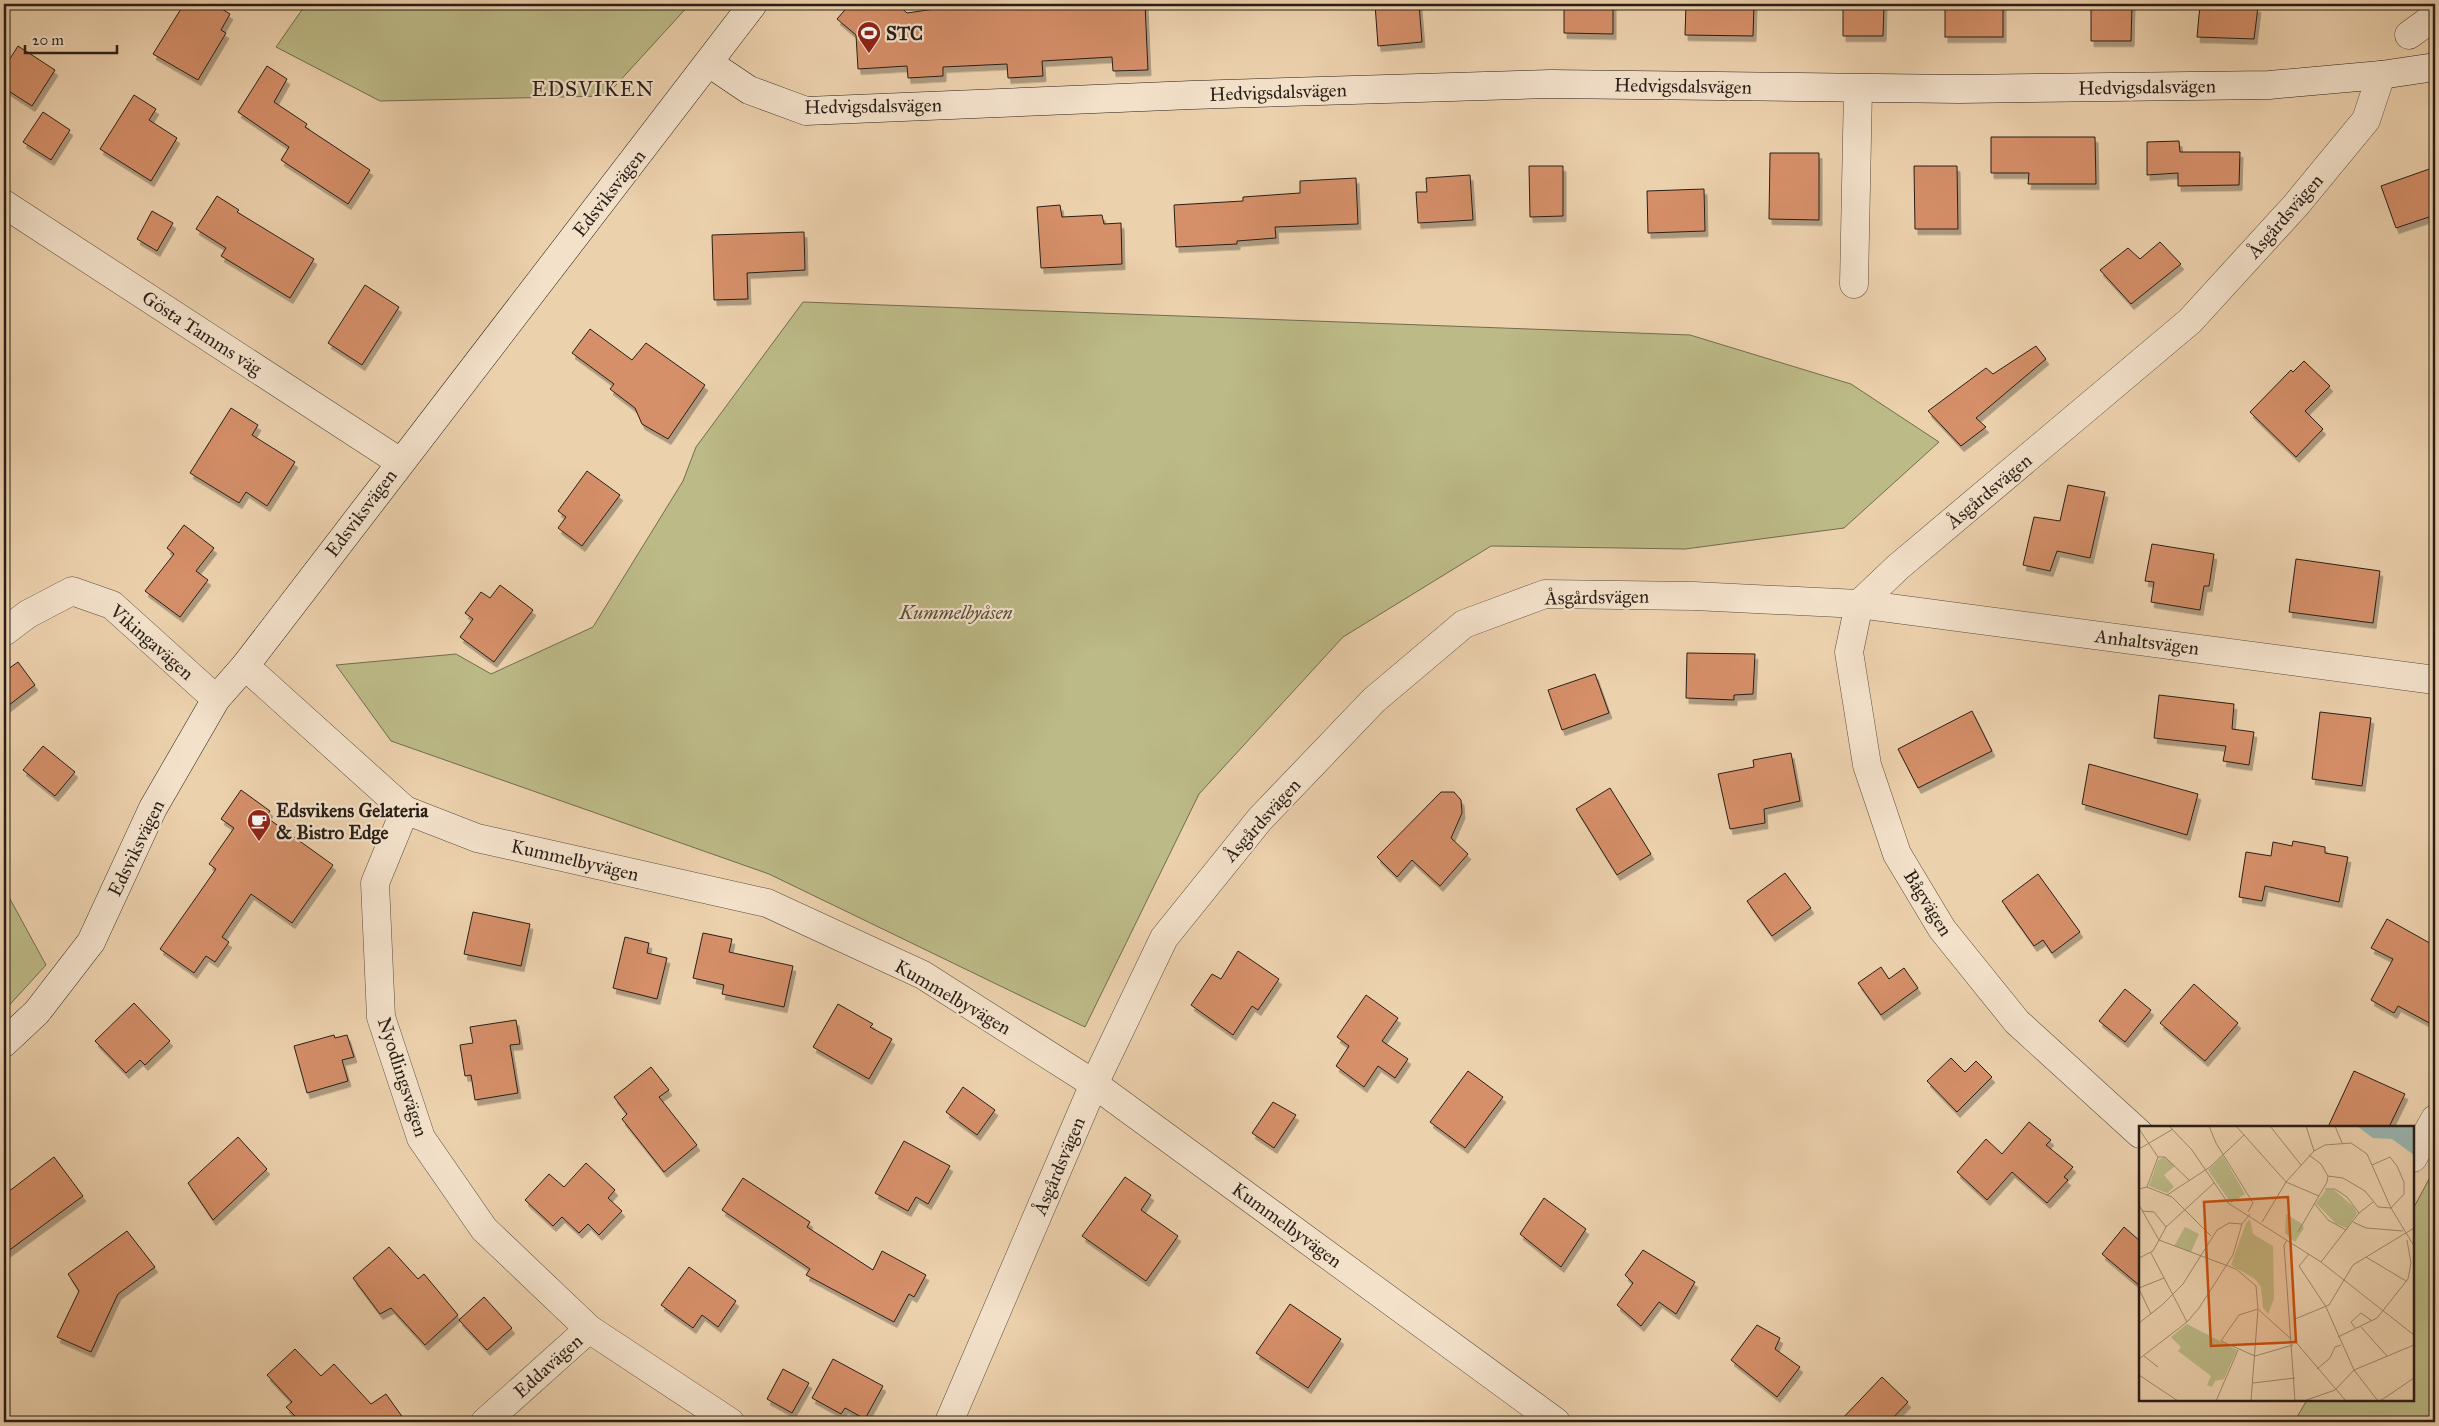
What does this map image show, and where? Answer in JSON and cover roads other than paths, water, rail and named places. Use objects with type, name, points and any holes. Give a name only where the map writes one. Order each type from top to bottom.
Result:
[{"type":"street","name":"Edsviksvägen","points":[[4,1043],[37,1012],[91,942],[153,808],[216,699],[245,666],[753,4]]},
{"type":"street","points":[[2409,35],[2435,16]]},
{"type":"street","name":"Hedvigsdalsvägen","points":[[709,63],[749,90],[806,111],[1192,94],[1551,84],[1858,89],[2048,89],[2269,85],[2381,75],[2435,67]]},
{"type":"street","name":"Åsgårdsvägen","points":[[949,1422],[1094,1084],[1164,938],[1274,805],[1374,700],[1464,624],[1544,594],[1694,596],[1859,604],[1898,567],[2190,321],[2296,205],[2366,120],[2381,75]]},
{"type":"street","points":[[1854,284],[1858,89]]},
{"type":"street","name":"Gösta Tamms väg","points":[[4,204],[400,462]]},
{"type":"street","name":"Vikingavägen","points":[[4,632],[28,614],[72,591],[112,604],[216,699]]},
{"type":"street","name":"Anhaltsvägen","points":[[1859,604],[2435,680]]},
{"type":"street","name":"Bågvägen","points":[[1859,604],[1848,652],[1867,765],[1897,854],[1942,929],[2016,1022],[2139,1133]]},
{"type":"street","name":"Kummelbyvägen","points":[[245,666],[405,810],[477,838],[766,903],[923,975],[1094,1084],[1556,1422]]},
{"type":"street","name":"Nyodlingsvägen","points":[[405,810],[375,883],[381,1017],[421,1138],[484,1229],[589,1330],[730,1422]]},
{"type":"street","points":[[2414,1156],[2435,1119]]},
{"type":"street","name":"Eddavägen","points":[[485,1422],[589,1330]]},
{"type":"place","name":"STC","points":[[869,54]]},
{"type":"place","name":"Edsvikens Gelateria & Bistro Edge","points":[[259,842]]},
{"type":"district","name":"EDSVIKEN","points":[[593,89]]},
{"type":"park label","name":"Kummelbyåsen","points":[[956,612]]}]
